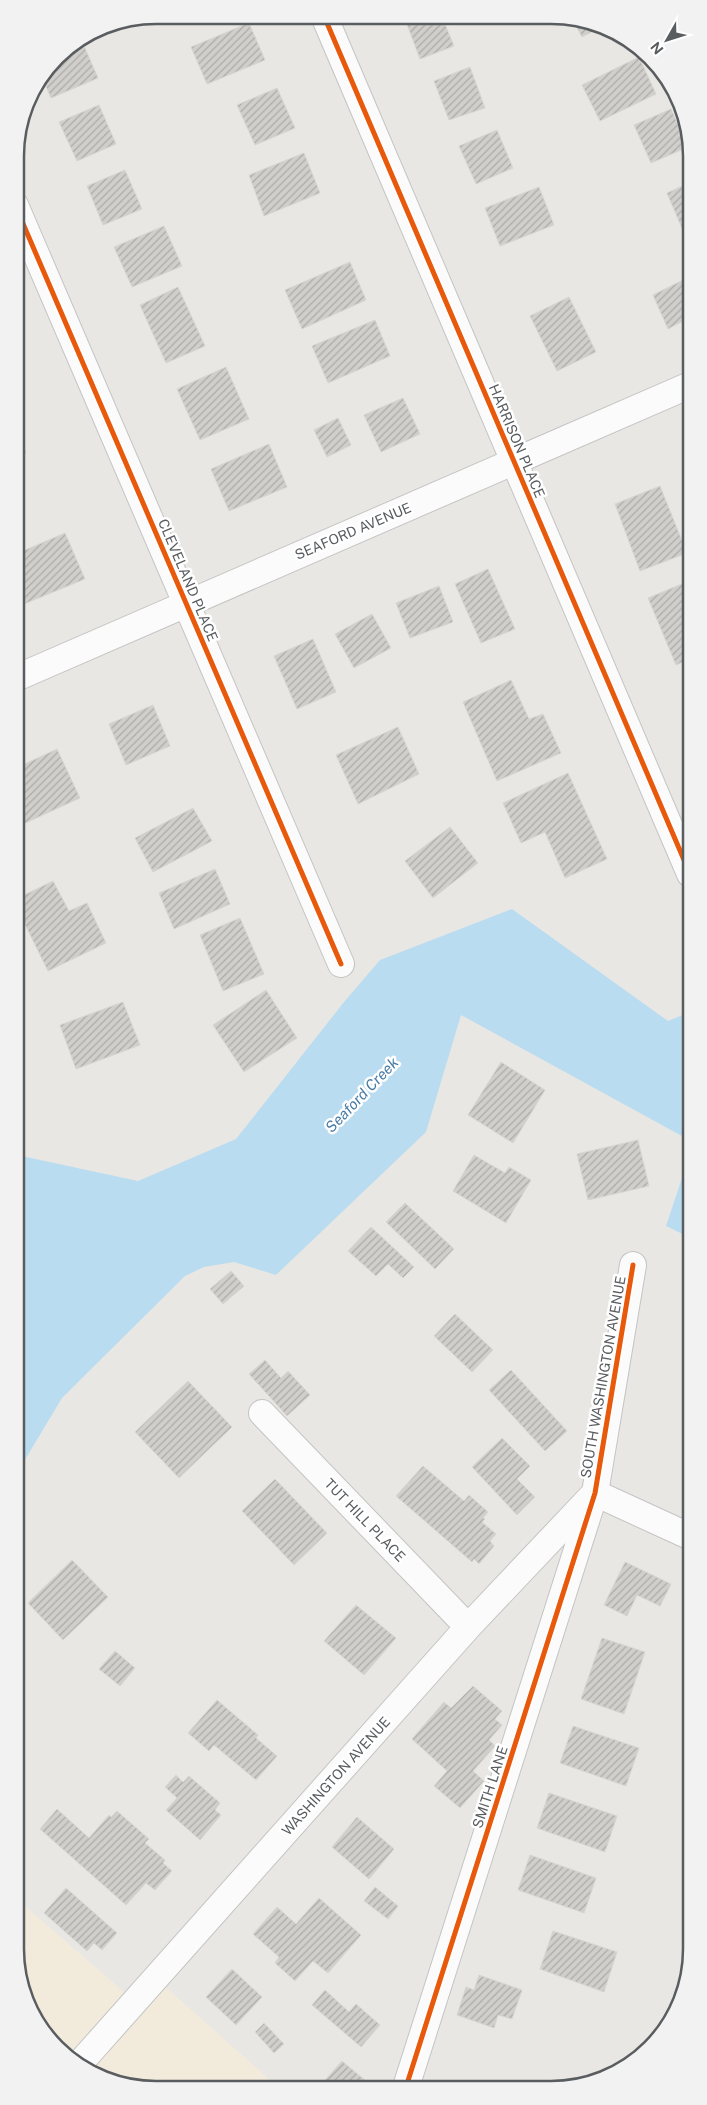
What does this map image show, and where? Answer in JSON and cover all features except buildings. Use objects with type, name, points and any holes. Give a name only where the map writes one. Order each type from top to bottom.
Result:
[{"type":"street","name":"HARRISON PLACE","points":[[327,24],[683,858]]},
{"type":"street","name":"CLEVELAND PLACE","points":[[24,226],[341,964]]},
{"type":"street","name":"SEAFORD AVENUE","points":[[24,675],[683,388]]},
{"type":"street","name":"SOUTH WASHINGTON AVENUE","points":[[595,1492],[634,1265]]},
{"type":"street","name":"TUT HILL PLACE","points":[[262,1413],[468,1626]]},
{"type":"street","points":[[595,1492],[683,1533]]},
{"type":"street","name":"WASHINGTON AVENUE","points":[[83,2059],[468,1626],[595,1492]]},
{"type":"street","name":"SMITH LANE","points":[[408,2081],[595,1492]]},
{"type":"shaded area","points":[[24,1905],[140,2006],[161,1983],[271,2081],[156,2081],[130,2079],[97,2068],[75,2054],[51,2030],[41,2015],[31,1992],[25,1967]]},
{"type":"water","name":"Seaford Creek","points":[[512,909],[668,1021],[683,1015],[683,1137],[461,1015],[426,1132],[276,1275],[234,1262],[204,1267],[185,1276],[62,1398],[24,1461],[24,1157],[138,1181],[236,1139],[344,1002],[380,960]]},
{"type":"water","points":[[683,1175],[683,1234],[666,1226]]},
{"type":"cycle path","points":[[327,24],[683,858]]},
{"type":"cycle path","points":[[24,226],[341,964]]},
{"type":"cycle path","points":[[408,2081],[595,1493],[633,1265]]}]
